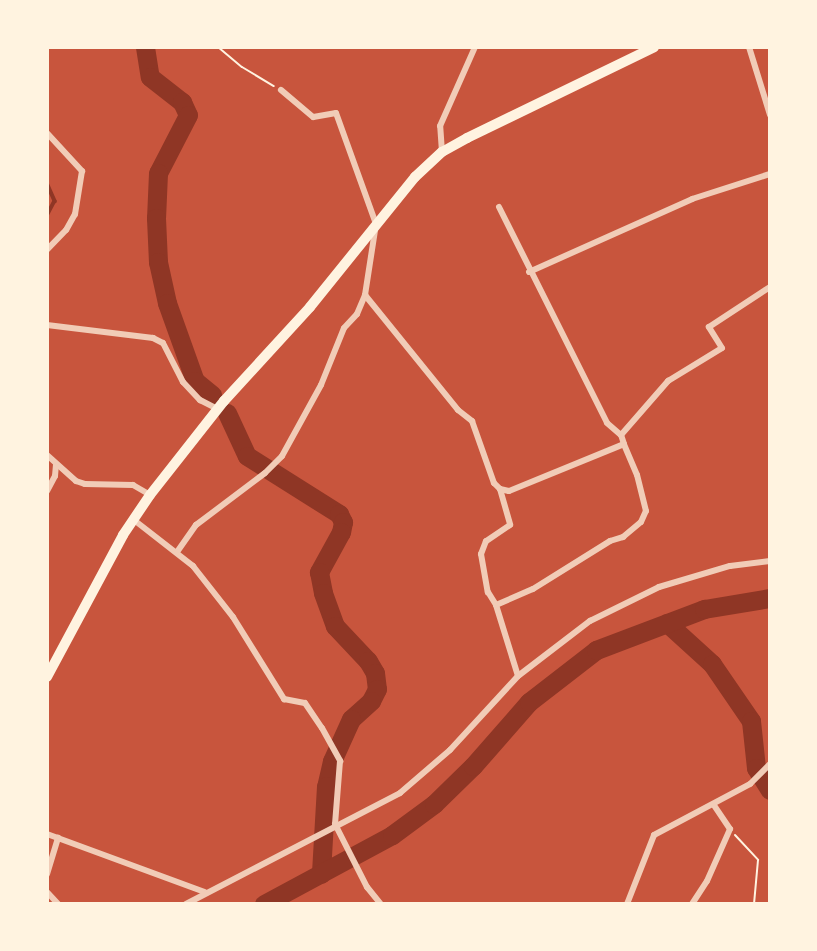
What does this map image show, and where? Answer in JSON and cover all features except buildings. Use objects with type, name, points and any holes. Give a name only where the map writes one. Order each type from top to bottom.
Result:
[{"type":"main road","points":[[47,677],[52,659],[150,495],[218,409],[310,307],[415,177],[442,152],[654,47]]},
{"type":"street","points":[[442,152],[440,126],[475,47]]},
{"type":"street","points":[[749,47],[770,115]]},
{"type":"street","points":[[177,552],[196,525],[265,473],[282,456],[321,385],[344,328],[357,314],[365,295],[376,224],[336,113],[313,117],[281,90]]},
{"type":"street","points":[[47,133],[82,171],[75,214],[66,230],[47,250]]},
{"type":"street","points":[[529,272],[692,199],[770,174]]},
{"type":"street","points":[[496,605],[533,589],[610,541],[623,537],[641,522],[646,511],[637,474],[621,435],[607,423],[529,272],[499,207]]},
{"type":"street","points":[[621,435],[668,381],[722,348],[709,327],[770,288]]},
{"type":"street","points":[[365,295],[458,410],[472,421],[494,483],[500,489],[510,525],[486,541],[481,554],[488,592],[496,605],[518,676]]},
{"type":"street","points":[[47,325],[153,338],[163,343],[183,382],[200,400],[218,409]]},
{"type":"street","points":[[500,489],[509,491],[624,444]]},
{"type":"street","points":[[47,455],[56,465],[85,484],[133,485],[150,495]]},
{"type":"street","points":[[47,491],[55,476],[56,465]]},
{"type":"street","points":[[134,520],[193,566],[233,617],[284,699],[305,703],[322,728],[340,761],[335,824],[381,904]]},
{"type":"street","points":[[186,904],[335,824],[400,793],[426,774],[518,676],[590,621],[659,587],[730,566],[770,561]]},
{"type":"street","points":[[627,904],[654,835],[755,779],[767,767],[770,776]]},
{"type":"street","points":[[692,904],[707,881],[730,830],[713,804]]},
{"type":"street","points":[[47,834],[205,892]]},
{"type":"street","points":[[47,874],[58,838]]},
{"type":"street","points":[[47,892],[58,904]]},
{"type":"path","points":[[218,47],[242,67],[281,90]]},
{"type":"path","points":[[730,830],[758,860],[754,904]]},
{"type":"waterway","points":[[145,47],[150,77],[182,102],[188,115],[158,173],[158,262],[167,303],[195,381],[212,395]]},
{"type":"waterway","points":[[47,183],[55,201],[47,216]]},
{"type":"waterway","points":[[227,413],[247,456],[339,514],[343,522],[341,532],[319,572],[323,593],[335,626],[368,661],[375,673],[377,689],[371,701],[351,719],[332,761],[326,786],[321,874]]},
{"type":"waterway","points":[[264,904],[392,835],[434,804],[473,766],[529,702],[596,650],[704,609],[770,598]]},
{"type":"waterway","points":[[667,623],[712,664],[751,721],[756,768],[770,790]]}]
